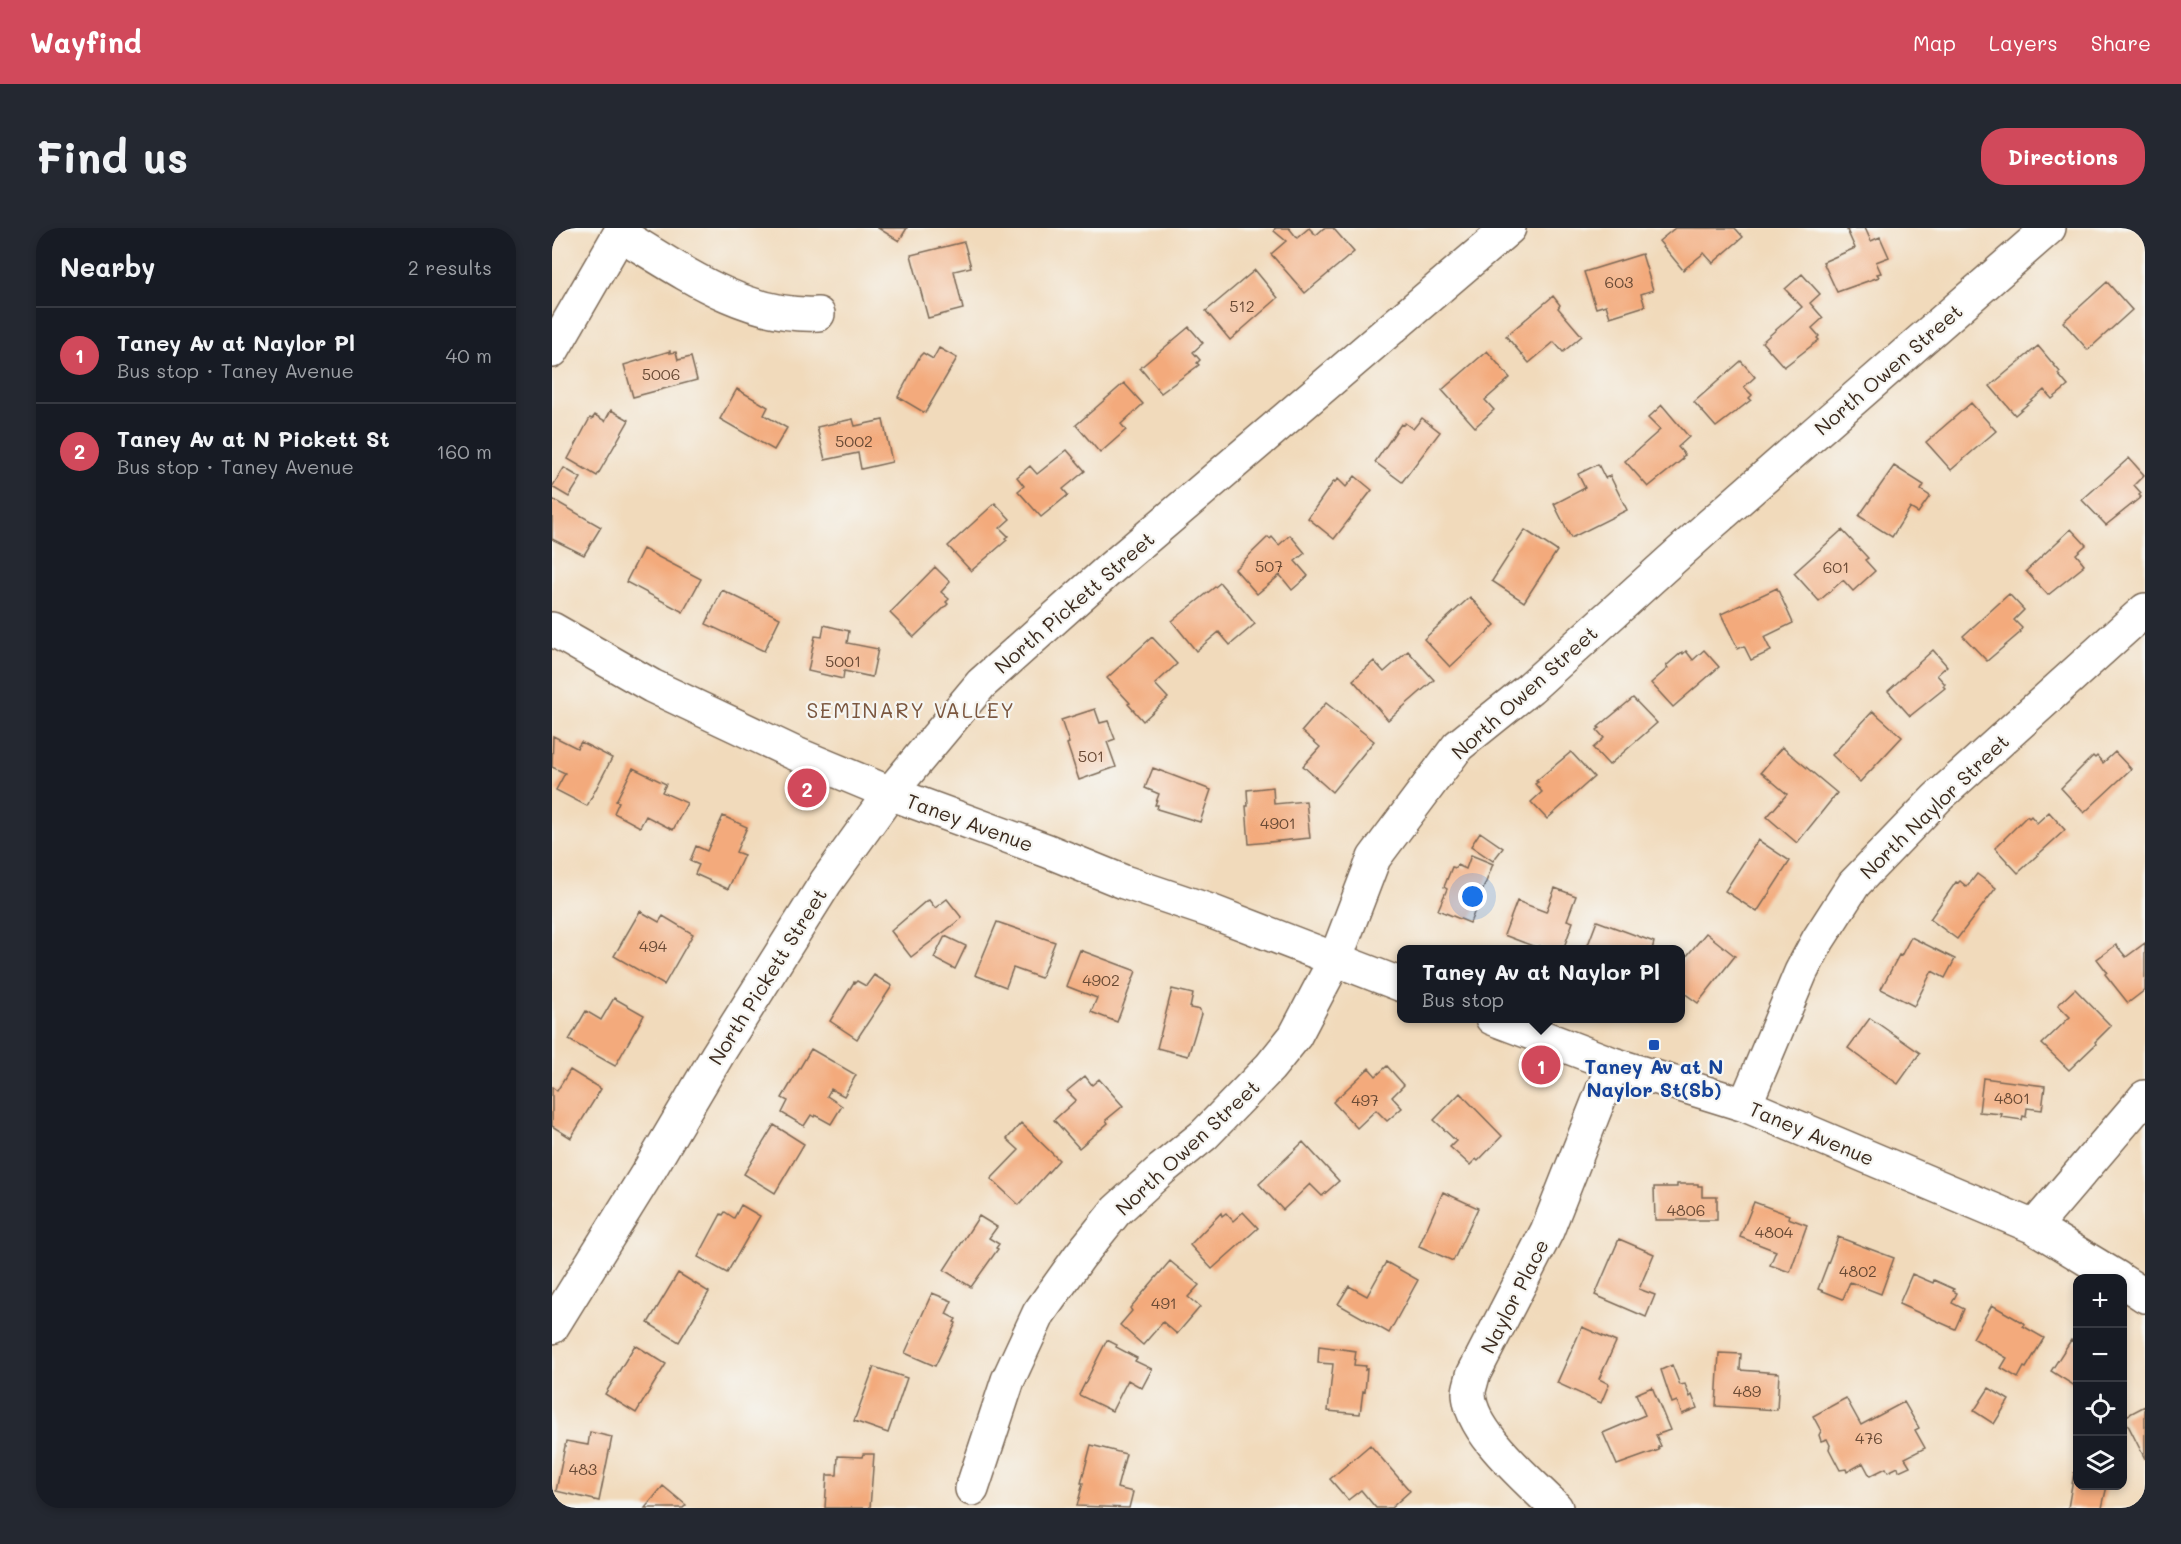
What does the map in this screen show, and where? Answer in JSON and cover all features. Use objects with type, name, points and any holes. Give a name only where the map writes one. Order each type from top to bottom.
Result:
[{"type":"street","name":"North Pickett Street","points":[[552,1327],[813,901],[890,793],[981,684],[1111,568],[1509,228]]},
{"type":"street","name":"North Owen Street","points":[[972,1489],[1008,1380],[1039,1313],[1079,1257],[1116,1211],[1204,1135],[1270,1067],[1294,1036],[1335,960],[1374,858],[1458,746],[1530,688],[1728,510],[2049,228]]},
{"type":"street","points":[[552,351],[622,231],[681,271],[739,301],[796,315],[818,314]]},
{"type":"street","name":"North Naylor Street","points":[[1745,1105],[1801,972],[1818,940],[1854,884],[1937,798],[2145,610]]},
{"type":"street","name":"Taney Avenue","points":[[552,629],[652,686],[794,753],[890,793],[1048,851],[1124,882],[1210,911],[1397,983]]},
{"type":"street","name":"Taney Avenue","points":[[1505,1023],[1613,1064],[1745,1105],[2034,1227],[2111,1274]]},
{"type":"street","name":"Naylor Place","points":[[1556,1508],[1522,1475],[1484,1431],[1476,1417],[1469,1393],[1473,1375],[1547,1232],[1613,1064]]},
{"type":"street","points":[[2034,1227],[2145,1097]]},
{"type":"street","points":[[2127,1284],[2145,1296]]},
{"type":"building","points":[[878,228],[907,228],[899,241]]},
{"type":"building","points":[[1275,228],[1289,228],[1297,238],[1309,228],[1316,235],[1324,228],[1333,228],[1354,252],[1305,293],[1271,254],[1286,241],[1274,231]]},
{"type":"building","points":[[1675,228],[1735,228],[1743,237],[1713,263],[1704,253],[1683,270],[1659,241]]},
{"type":"building","points":[[1865,228],[1871,241],[1880,237],[1889,257],[1876,262],[1881,273],[1877,274],[1879,277],[1837,292],[1823,262],[1855,248],[1847,230]]},
{"type":"building","points":[[964,242],[971,267],[954,271],[963,309],[928,318],[911,255]]},
{"type":"building","points":[[1642,254],[1653,290],[1641,294],[1645,306],[1610,317],[1606,305],[1596,308],[1584,272]]},
{"type":"building","points":[[1255,270],[1278,298],[1230,340],[1206,311]]},
{"type":"building","points":[[1802,274],[1820,294],[1810,303],[1823,318],[1812,328],[1819,336],[1817,338],[1819,340],[1784,367],[1762,342],[1802,307],[1785,289]]},
{"type":"building","points":[[2107,282],[2132,310],[2088,350],[2063,322]]},
{"type":"building","points":[[1553,296],[1560,305],[1558,308],[1582,336],[1563,352],[1554,342],[1529,363],[1506,336]]},
{"type":"building","points":[[1189,327],[1203,343],[1193,352],[1200,360],[1197,363],[1199,365],[1161,393],[1140,368]]},
{"type":"building","points":[[2038,346],[2060,372],[2058,374],[2068,386],[2052,399],[2044,390],[2015,415],[1990,386]]},
{"type":"building","points":[[939,348],[957,358],[925,413],[898,397],[920,356],[923,353],[933,359]]},
{"type":"building","points":[[670,351],[670,353],[676,352],[678,360],[691,357],[697,380],[633,397],[624,365]]},
{"type":"building","points":[[1487,351],[1510,378],[1485,400],[1494,410],[1475,427],[1442,390]]},
{"type":"building","points":[[1741,361],[1755,377],[1744,387],[1752,395],[1749,398],[1751,400],[1716,427],[1694,402]]},
{"type":"building","points":[[1124,383],[1143,404],[1121,424],[1126,430],[1100,453],[1076,425]]},
{"type":"building","points":[[737,389],[768,407],[764,415],[787,428],[774,450],[720,419]]},
{"type":"building","points":[[1971,403],[1996,431],[1951,470],[1926,442]]},
{"type":"building","points":[[1662,405],[1689,437],[1678,447],[1685,455],[1683,459],[1648,487],[1625,461],[1660,430],[1648,418]]},
{"type":"building","points":[[611,410],[629,420],[597,476],[568,459],[590,418],[592,419],[595,415],[605,421]]},
{"type":"building","points":[[1422,418],[1440,432],[1402,482],[1375,462],[1401,424],[1405,423],[1413,429]]},
{"type":"building","points":[[853,419],[855,426],[883,420],[892,462],[861,469],[858,453],[825,460],[817,427]]},
{"type":"building","points":[[1067,450],[1085,471],[1063,489],[1068,495],[1041,517],[1018,491],[1024,486],[1017,477],[1030,466],[1037,474]]},
{"type":"building","points":[[2129,458],[2144,475],[2134,485],[2141,493],[2139,495],[2141,497],[2106,525],[2082,500]]},
{"type":"building","points":[[1598,464],[1605,478],[1610,476],[1627,510],[1571,538],[1554,504],[1585,488],[1578,474]]},
{"type":"building","points":[[1894,466],[1924,485],[1921,490],[1930,496],[1918,513],[1910,508],[1892,537],[1859,516]]},
{"type":"building","points":[[564,468],[581,478],[569,497],[552,487]]},
{"type":"building","points":[[1355,476],[1372,490],[1334,539],[1308,518],[1334,481],[1338,479],[1346,487]]},
{"type":"building","points":[[552,499],[601,527],[584,555],[552,539]]},
{"type":"building","points":[[995,503],[1010,519],[1000,528],[1008,536],[1005,538],[1007,540],[971,571],[948,546]]},
{"type":"building","points":[[2071,529],[2086,545],[2076,554],[2084,564],[2083,567],[2048,595],[2026,571]]},
{"type":"building","points":[[1525,530],[1557,551],[1524,602],[1492,581]]},
{"type":"building","points":[[1842,530],[1868,558],[1865,560],[1875,571],[1853,591],[1843,580],[1819,601],[1794,573]]},
{"type":"building","points":[[1290,535],[1305,553],[1295,561],[1308,576],[1292,590],[1280,575],[1257,594],[1235,569],[1268,537],[1270,539],[1272,537],[1279,545]]},
{"type":"building","points":[[643,549],[701,579],[683,612],[626,582]]},
{"type":"building","points":[[935,567],[950,582],[941,592],[949,599],[946,602],[948,604],[914,637],[890,613]]},
{"type":"building","points":[[1220,583],[1255,624],[1230,645],[1219,632],[1196,651],[1172,621]]},
{"type":"building","points":[[1777,588],[1793,623],[1764,637],[1771,651],[1751,660],[1744,646],[1738,649],[1721,614]]},
{"type":"building","points":[[722,590],[780,618],[764,651],[706,624]]},
{"type":"building","points":[[2009,594],[2024,610],[2014,620],[2022,628],[2021,632],[1987,661],[1963,636]]},
{"type":"building","points":[[1470,597],[1495,625],[1450,667],[1424,639]]},
{"type":"building","points":[[824,625],[849,631],[847,643],[878,649],[872,677],[844,671],[843,679],[808,671],[815,636],[822,637]]},
{"type":"building","points":[[1152,637],[1177,664],[1155,684],[1168,698],[1143,721],[1107,678]]},
{"type":"building","points":[[1704,650],[1719,667],[1673,707],[1651,683],[1682,652],[1683,654],[1686,651],[1693,660]]},
{"type":"building","points":[[1933,650],[1947,666],[1937,675],[1945,684],[1943,686],[1945,688],[1910,716],[1888,691]]},
{"type":"building","points":[[1408,651],[1434,680],[1388,720],[1353,680],[1374,661],[1384,672]]},
{"type":"building","points":[[1633,698],[1657,723],[1609,765],[1593,748],[1604,738],[1597,730],[1600,728],[1598,727]]},
{"type":"building","points":[[1326,703],[1374,741],[1332,792],[1303,766],[1320,747],[1302,731]]},
{"type":"building","points":[[1095,709],[1100,723],[1108,721],[1115,739],[1107,742],[1116,767],[1079,780],[1061,720]]},
{"type":"building","points":[[1873,711],[1902,737],[1860,782],[1832,755]]},
{"type":"building","points":[[553,736],[577,748],[581,742],[612,758],[587,806],[556,790],[565,773],[552,767]]},
{"type":"building","points":[[1782,747],[1837,793],[1797,843],[1767,817],[1787,794],[1761,772]]},
{"type":"building","points":[[1571,752],[1594,777],[1547,819],[1531,802],[1542,792],[1535,784],[1538,782],[1536,781]]},
{"type":"building","points":[[2115,752],[2131,769],[2084,813],[2061,788],[2093,756],[2095,758],[2097,756],[2103,763]]},
{"type":"building","points":[[633,768],[666,784],[662,792],[687,803],[673,830],[646,816],[640,827],[614,813],[619,802],[616,801]]},
{"type":"building","points":[[1153,768],[1211,790],[1200,822],[1157,809],[1158,805],[1155,805],[1159,794],[1145,788]]},
{"type":"building","points":[[1273,787],[1274,804],[1306,801],[1310,838],[1249,844],[1247,790]]},
{"type":"building","points":[[2049,812],[2065,830],[2018,873],[1995,848],[2027,816],[2029,818],[2031,816],[2037,823]]},
{"type":"building","points":[[723,816],[747,827],[736,852],[744,855],[728,889],[695,874],[699,865],[690,861],[696,846],[707,851]]},
{"type":"building","points":[[1480,832],[1503,848],[1493,861],[1471,846]]},
{"type":"building","points":[[1758,840],[1790,861],[1757,912],[1725,891]]},
{"type":"building","points":[[1471,855],[1493,864],[1470,923],[1438,910],[1447,889],[1444,887],[1452,867],[1456,868],[1457,865],[1466,869]]},
{"type":"building","points":[[1977,874],[1996,888],[1957,939],[1930,919],[1956,882],[1960,881],[1967,887]]},
{"type":"building","points":[[1555,888],[1576,896],[1567,920],[1573,922],[1565,945],[1530,945],[1504,935],[1517,901],[1546,912]]},
{"type":"building","points":[[947,899],[962,918],[911,957],[891,931],[926,901],[929,900],[935,908]]},
{"type":"building","points":[[640,911],[659,922],[663,916],[693,934],[664,985],[614,956]]},
{"type":"building","points":[[1597,921],[1654,942],[1653,945],[1588,945]]},
{"type":"building","points":[[997,922],[1055,942],[1041,978],[1013,968],[1006,987],[975,975]]},
{"type":"building","points":[[1706,933],[1735,956],[1698,1003],[1685,994],[1685,958]]},
{"type":"building","points":[[945,936],[966,946],[955,969],[934,958]]},
{"type":"building","points":[[1911,937],[1955,959],[1945,978],[1932,971],[1914,1006],[1881,989]]},
{"type":"building","points":[[2145,943],[2145,990],[2128,1003],[2105,974],[2107,972],[2097,959],[2116,945],[2126,957]]},
{"type":"building","points":[[1080,950],[1136,971],[1117,1022],[1091,1012],[1097,998],[1066,986]]},
{"type":"building","points":[[874,975],[892,986],[857,1039],[830,1021],[854,982],[857,981],[866,986]]},
{"type":"building","points":[[1172,989],[1193,994],[1190,1008],[1200,1010],[1201,1014],[1188,1056],[1157,1048]]},
{"type":"building","points":[[2075,989],[2111,1026],[2069,1070],[2042,1044],[2070,1017],[2058,1005]]},
{"type":"building","points":[[614,998],[644,1015],[615,1066],[569,1040],[586,1011],[601,1020]]},
{"type":"building","points":[[1870,1018],[1920,1053],[1898,1084],[1848,1048]]},
{"type":"building","points":[[811,1049],[856,1075],[844,1096],[831,1089],[827,1096],[842,1106],[831,1124],[811,1115],[804,1126],[782,1113],[788,1101],[782,1098]]},
{"type":"building","points":[[1387,1066],[1404,1085],[1392,1097],[1402,1108],[1387,1121],[1376,1110],[1357,1128],[1333,1102],[1369,1068],[1376,1076]]},
{"type":"building","points":[[570,1070],[601,1089],[571,1138],[552,1126],[552,1087],[557,1091]]},
{"type":"building","points":[[1085,1076],[1092,1085],[1099,1079],[1123,1106],[1106,1120],[1108,1123],[1079,1148],[1054,1120],[1076,1100],[1067,1091]]},
{"type":"building","points":[[1983,1078],[2045,1086],[2042,1110],[2027,1108],[2026,1117],[2023,1116],[2022,1120],[2001,1117],[2002,1114],[1979,1112]]},
{"type":"building","points":[[1460,1093],[1502,1136],[1478,1161],[1476,1159],[1470,1165],[1450,1147],[1456,1141],[1434,1120]]},
{"type":"building","points":[[1021,1123],[1059,1160],[1019,1205],[991,1179],[1019,1150],[1007,1139]]},
{"type":"building","points":[[774,1125],[804,1144],[775,1193],[744,1174]]},
{"type":"building","points":[[1303,1142],[1339,1181],[1322,1196],[1310,1184],[1283,1210],[1259,1184]]},
{"type":"building","points":[[1677,1184],[1698,1184],[1702,1186],[1702,1197],[1717,1197],[1717,1220],[1655,1220],[1654,1187],[1677,1187]]},
{"type":"building","points":[[1443,1192],[1478,1208],[1453,1261],[1419,1246]]},
{"type":"building","points":[[1754,1202],[1789,1215],[1788,1218],[1807,1225],[1790,1272],[1770,1265],[1776,1251],[1740,1237]]},
{"type":"building","points":[[741,1205],[760,1216],[727,1273],[698,1257],[721,1214],[725,1212],[734,1218]]},
{"type":"building","points":[[1243,1212],[1258,1228],[1212,1269],[1190,1245],[1221,1213],[1222,1216],[1226,1213],[1233,1221]]},
{"type":"building","points":[[979,1216],[997,1227],[989,1238],[999,1244],[996,1248],[998,1249],[971,1287],[944,1270]]},
{"type":"building","points":[[1838,1237],[1894,1258],[1881,1294],[1850,1282],[1843,1299],[1818,1289]]},
{"type":"building","points":[[1619,1239],[1654,1254],[1639,1289],[1655,1295],[1646,1317],[1595,1295]]},
{"type":"building","points":[[1170,1261],[1199,1285],[1188,1297],[1200,1307],[1177,1334],[1163,1322],[1143,1345],[1120,1325],[1132,1311],[1130,1308]]},
{"type":"building","points":[[1386,1262],[1418,1280],[1389,1333],[1338,1304],[1349,1286],[1367,1296]]},
{"type":"building","points":[[678,1273],[709,1292],[679,1342],[648,1323]]},
{"type":"building","points":[[1912,1274],[1954,1289],[1953,1291],[1957,1293],[1952,1303],[1964,1309],[1955,1329],[1899,1304]]},
{"type":"building","points":[[932,1293],[952,1301],[946,1314],[956,1319],[935,1366],[905,1353]]},
{"type":"building","points":[[1992,1305],[2044,1338],[2018,1378],[2001,1368],[2007,1358],[1973,1338]]},
{"type":"building","points":[[1582,1327],[1616,1342],[1599,1379],[1609,1384],[1601,1403],[1557,1383]]},
{"type":"building","points":[[1107,1340],[1137,1358],[1135,1361],[1152,1369],[1142,1388],[1128,1380],[1112,1411],[1079,1395]]},
{"type":"building","points":[[2071,1340],[2073,1341],[2073,1385],[2051,1371]]},
{"type":"building","points":[[635,1345],[666,1364],[636,1413],[605,1394]]},
{"type":"building","points":[[1319,1346],[1356,1351],[1354,1365],[1366,1366],[1365,1392],[1363,1391],[1360,1414],[1328,1411],[1333,1364],[1318,1363]]},
{"type":"building","points":[[1719,1353],[1741,1354],[1740,1370],[1779,1373],[1777,1410],[1716,1406]]},
{"type":"building","points":[[1672,1365],[1680,1385],[1685,1384],[1697,1408],[1682,1414],[1677,1401],[1672,1403],[1661,1370]]},
{"type":"building","points":[[874,1367],[907,1378],[888,1433],[854,1421]]},
{"type":"building","points":[[1652,1387],[1670,1430],[1656,1435],[1661,1446],[1658,1447],[1659,1450],[1617,1465],[1603,1433],[1645,1415],[1636,1394]]},
{"type":"building","points":[[1989,1388],[2009,1400],[1994,1424],[1974,1411]]},
{"type":"building","points":[[1846,1398],[1861,1425],[1904,1402],[1919,1428],[1915,1430],[1925,1448],[1905,1458],[1910,1466],[1899,1471],[1898,1467],[1888,1472],[1886,1468],[1870,1476],[1863,1463],[1847,1472],[1846,1469],[1840,1470],[1829,1449],[1827,1439],[1821,1441],[1819,1435],[1821,1431],[1813,1416]]},
{"type":"building","points":[[2145,1406],[2145,1459],[2127,1423],[2127,1415]]},
{"type":"building","points":[[590,1432],[612,1437],[599,1501],[556,1491],[566,1441],[588,1445]]},
{"type":"building","points":[[1091,1445],[1126,1454],[1117,1488],[1133,1492],[1129,1508],[1077,1506]]},
{"type":"building","points":[[1370,1445],[1410,1491],[1391,1508],[1376,1508],[1361,1490],[1348,1500],[1330,1479]]},
{"type":"building","points":[[863,1454],[874,1454],[870,1508],[825,1508],[827,1475],[837,1475],[838,1456],[862,1457]]},
{"type":"building","points":[[2073,1479],[2073,1490],[2106,1490],[2102,1508],[2068,1508]]},
{"type":"building","points":[[663,1486],[686,1505],[683,1508],[645,1508]]},
{"type":"place","name":"Taney Av at N Pickett St","points":[[807,788]]},
{"type":"place","name":"Taney Av at N Naylor St(Sb)","points":[[1654,1045]]},
{"type":"place","name":"Taney Av at Naylor Pl","points":[[1541,1065]]},
{"type":"district","name":"SEMINARY VALLEY","points":[[911,709]]}]
